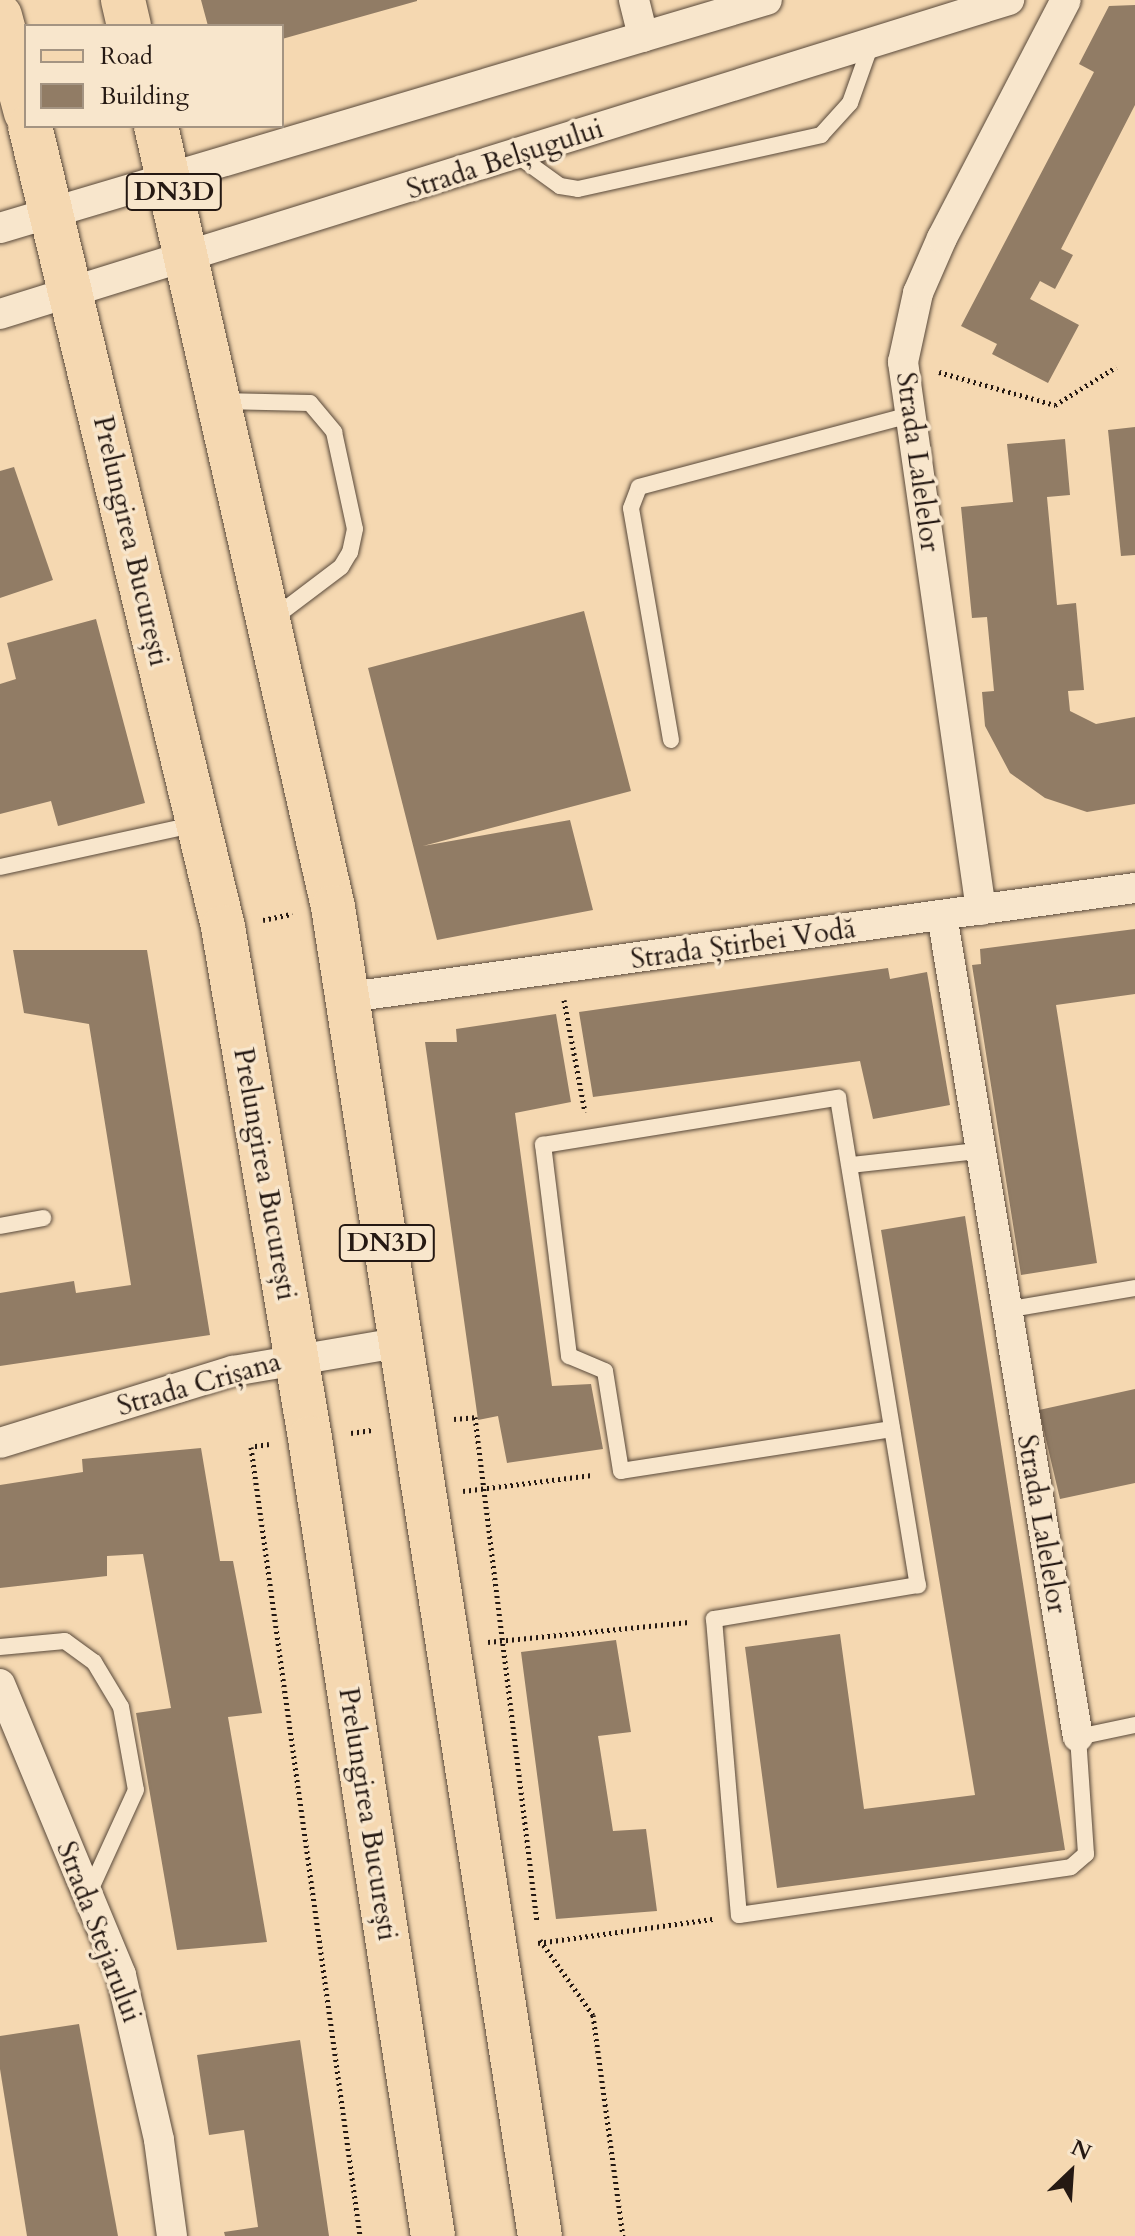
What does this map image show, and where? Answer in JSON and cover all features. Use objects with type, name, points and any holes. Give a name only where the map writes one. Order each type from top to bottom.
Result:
[{"type":"main road","points":[[123,0],[129,24]]},
{"type":"main road","points":[[0,16],[24,106]]},
{"type":"main road","name":"Prelungirea București","points":[[31,128],[223,927],[310,1438],[433,2236]]},
{"type":"main road","name":"DN3D","points":[[157,128],[270,621],[350,997],[424,1496],[540,2236]]},
{"type":"street","points":[[634,0],[643,37]]},
{"type":"street","points":[[0,228],[767,0]]},
{"type":"street","name":"Strada Belșugului","points":[[0,314],[189,259],[1009,0]]},
{"type":"street","name":"Strada Lalelelor","points":[[981,910],[903,362],[918,293],[942,238],[1066,0]]},
{"type":"street","name":"Strada Știrbei Vodă","points":[[350,997],[559,971],[1135,888]]},
{"type":"street","name":"Strada Lalelelor","points":[[942,915],[978,1151],[1078,1737]]},
{"type":"street","name":"Strada Crișana","points":[[0,1443],[233,1371],[297,1357],[402,1342]]},
{"type":"street","name":"Strada Stejarului","points":[[0,1684],[121,1975],[139,2036],[172,2236]]},
{"type":"lane","points":[[517,155],[560,186],[578,189],[821,135],[850,103],[871,44]]},
{"type":"lane","points":[[221,401],[310,403],[334,432],[355,529],[350,552],[341,567],[270,621]]},
{"type":"lane","points":[[671,740],[631,508],[639,487],[910,415]]},
{"type":"lane","points":[[0,867],[199,824]]},
{"type":"lane","points":[[892,1429],[621,1471],[605,1371],[569,1356],[543,1145],[838,1098],[918,1585],[714,1619],[739,1915],[1071,1867],[1086,1854],[1078,1737],[1135,1725]]},
{"type":"lane","points":[[851,1165],[978,1151]]},
{"type":"lane","points":[[0,1226],[43,1218]]},
{"type":"lane","points":[[1005,1310],[1135,1288]]},
{"type":"lane","points":[[0,1647],[65,1641],[94,1662],[121,1707],[136,1790],[88,1895]]},
{"type":"path","points":[[903,362],[1055,405],[1116,367]]},
{"type":"path","points":[[223,927],[333,907]]},
{"type":"path","points":[[559,971],[590,1138]]},
{"type":"path","points":[[360,2236],[251,1447],[475,1417],[540,1942],[593,2015],[623,2236]]},
{"type":"path","points":[[424,1496],[621,1471]]},
{"type":"path","points":[[448,1647],[714,1619]]},
{"type":"path","points":[[494,1948],[739,1915]]},
{"type":"building","points":[[201,0],[417,0],[284,38],[284,24],[207,24]]},
{"type":"building","points":[[1135,5],[1135,105],[1061,249],[1073,255],[1055,289],[1040,281],[1030,299],[1079,325],[1048,383],[992,354],[997,344],[961,326],[1094,72],[1079,64],[1109,6]]},
{"type":"building","points":[[1135,427],[1135,555],[1121,556],[1108,430]]},
{"type":"building","points":[[1065,439],[1070,495],[1047,497],[1057,605],[1076,603],[1084,690],[1068,691],[1070,711],[1096,724],[1135,717],[1135,804],[1087,812],[1045,798],[1010,773],[985,726],[982,692],[994,691],[987,617],[972,618],[961,507],[1013,502],[1007,444]]},
{"type":"building","points":[[14,467],[53,580],[0,598],[0,471]]},
{"type":"building","points":[[584,611],[631,791],[423,846],[570,820],[593,910],[437,940],[368,668]]},
{"type":"building","points":[[96,619],[145,803],[58,826],[51,801],[0,814],[0,684],[16,679],[7,643]]},
{"type":"building","points":[[1135,929],[1135,994],[1056,1005],[1097,1263],[1021,1275],[972,965],[981,964],[980,949]]},
{"type":"building","points":[[13,950],[147,950],[210,1335],[0,1366],[0,1293],[74,1281],[76,1293],[131,1285],[89,1024],[24,1013]]},
{"type":"building","points":[[888,968],[890,979],[927,972],[950,1105],[873,1119],[860,1061],[593,1097],[579,1012]]},
{"type":"building","points":[[556,1014],[571,1102],[515,1113],[552,1386],[591,1384],[603,1449],[507,1463],[498,1416],[478,1420],[425,1042],[457,1042],[456,1029]]},
{"type":"building","points":[[965,1216],[1065,1850],[777,1888],[745,1647],[840,1634],[864,1809],[975,1795],[881,1230]]},
{"type":"building","points":[[1135,1389],[1135,1483],[1060,1499],[1039,1410]]},
{"type":"building","points":[[201,1448],[220,1561],[233,1561],[262,1713],[228,1717],[267,1942],[177,1950],[136,1713],[171,1708],[143,1554],[107,1556],[107,1576],[0,1588],[0,1485],[83,1472],[82,1459]]},
{"type":"building","points":[[616,1640],[631,1732],[598,1736],[613,1831],[646,1829],[657,1911],[556,1919],[521,1652]]},
{"type":"building","points":[[79,2024],[118,2236],[27,2236],[0,2069],[0,2036]]},
{"type":"building","points":[[300,2040],[329,2236],[225,2236],[224,2232],[258,2227],[244,2130],[209,2135],[197,2055]]}]
